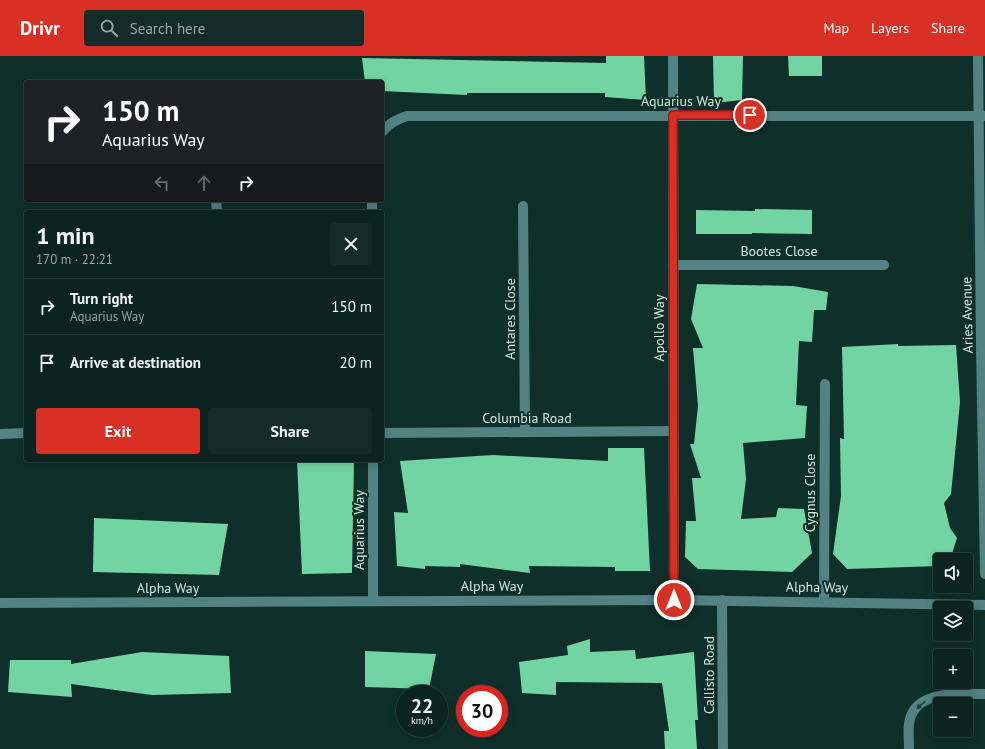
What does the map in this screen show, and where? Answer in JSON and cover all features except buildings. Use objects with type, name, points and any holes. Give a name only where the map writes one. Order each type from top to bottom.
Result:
[{"type":"street","name":"Apollo Way","points":[[673,56],[674,600]]},
{"type":"street","name":"Aries Avenue","points":[[978,56],[982,116],[985,574]]},
{"type":"street","name":"Aquarius Way","points":[[384,130],[396,120],[407,116],[982,116]]},
{"type":"street","name":"Antares Close","points":[[523,206],[525,432]]},
{"type":"street","name":"Bootes Close","points":[[674,265],[884,265]]},
{"type":"street","name":"Cygnus Close","points":[[824,384],[824,601]]},
{"type":"street","name":"Columbia Road","points":[[384,433],[673,432]]},
{"type":"street","points":[[0,434],[24,433]]},
{"type":"street","name":"Aquarius Way","points":[[373,462],[373,601]]},
{"type":"street","name":"Alpha Way","points":[[0,603],[722,600],[985,605]]},
{"type":"street","name":"Callisto Road","points":[[722,600],[723,749]]},
{"type":"street","points":[[909,749],[909,723],[913,711],[922,702],[933,696],[957,693],[985,694]]},
{"type":"route","points":[[674,600],[673,115],[750,115]]}]
